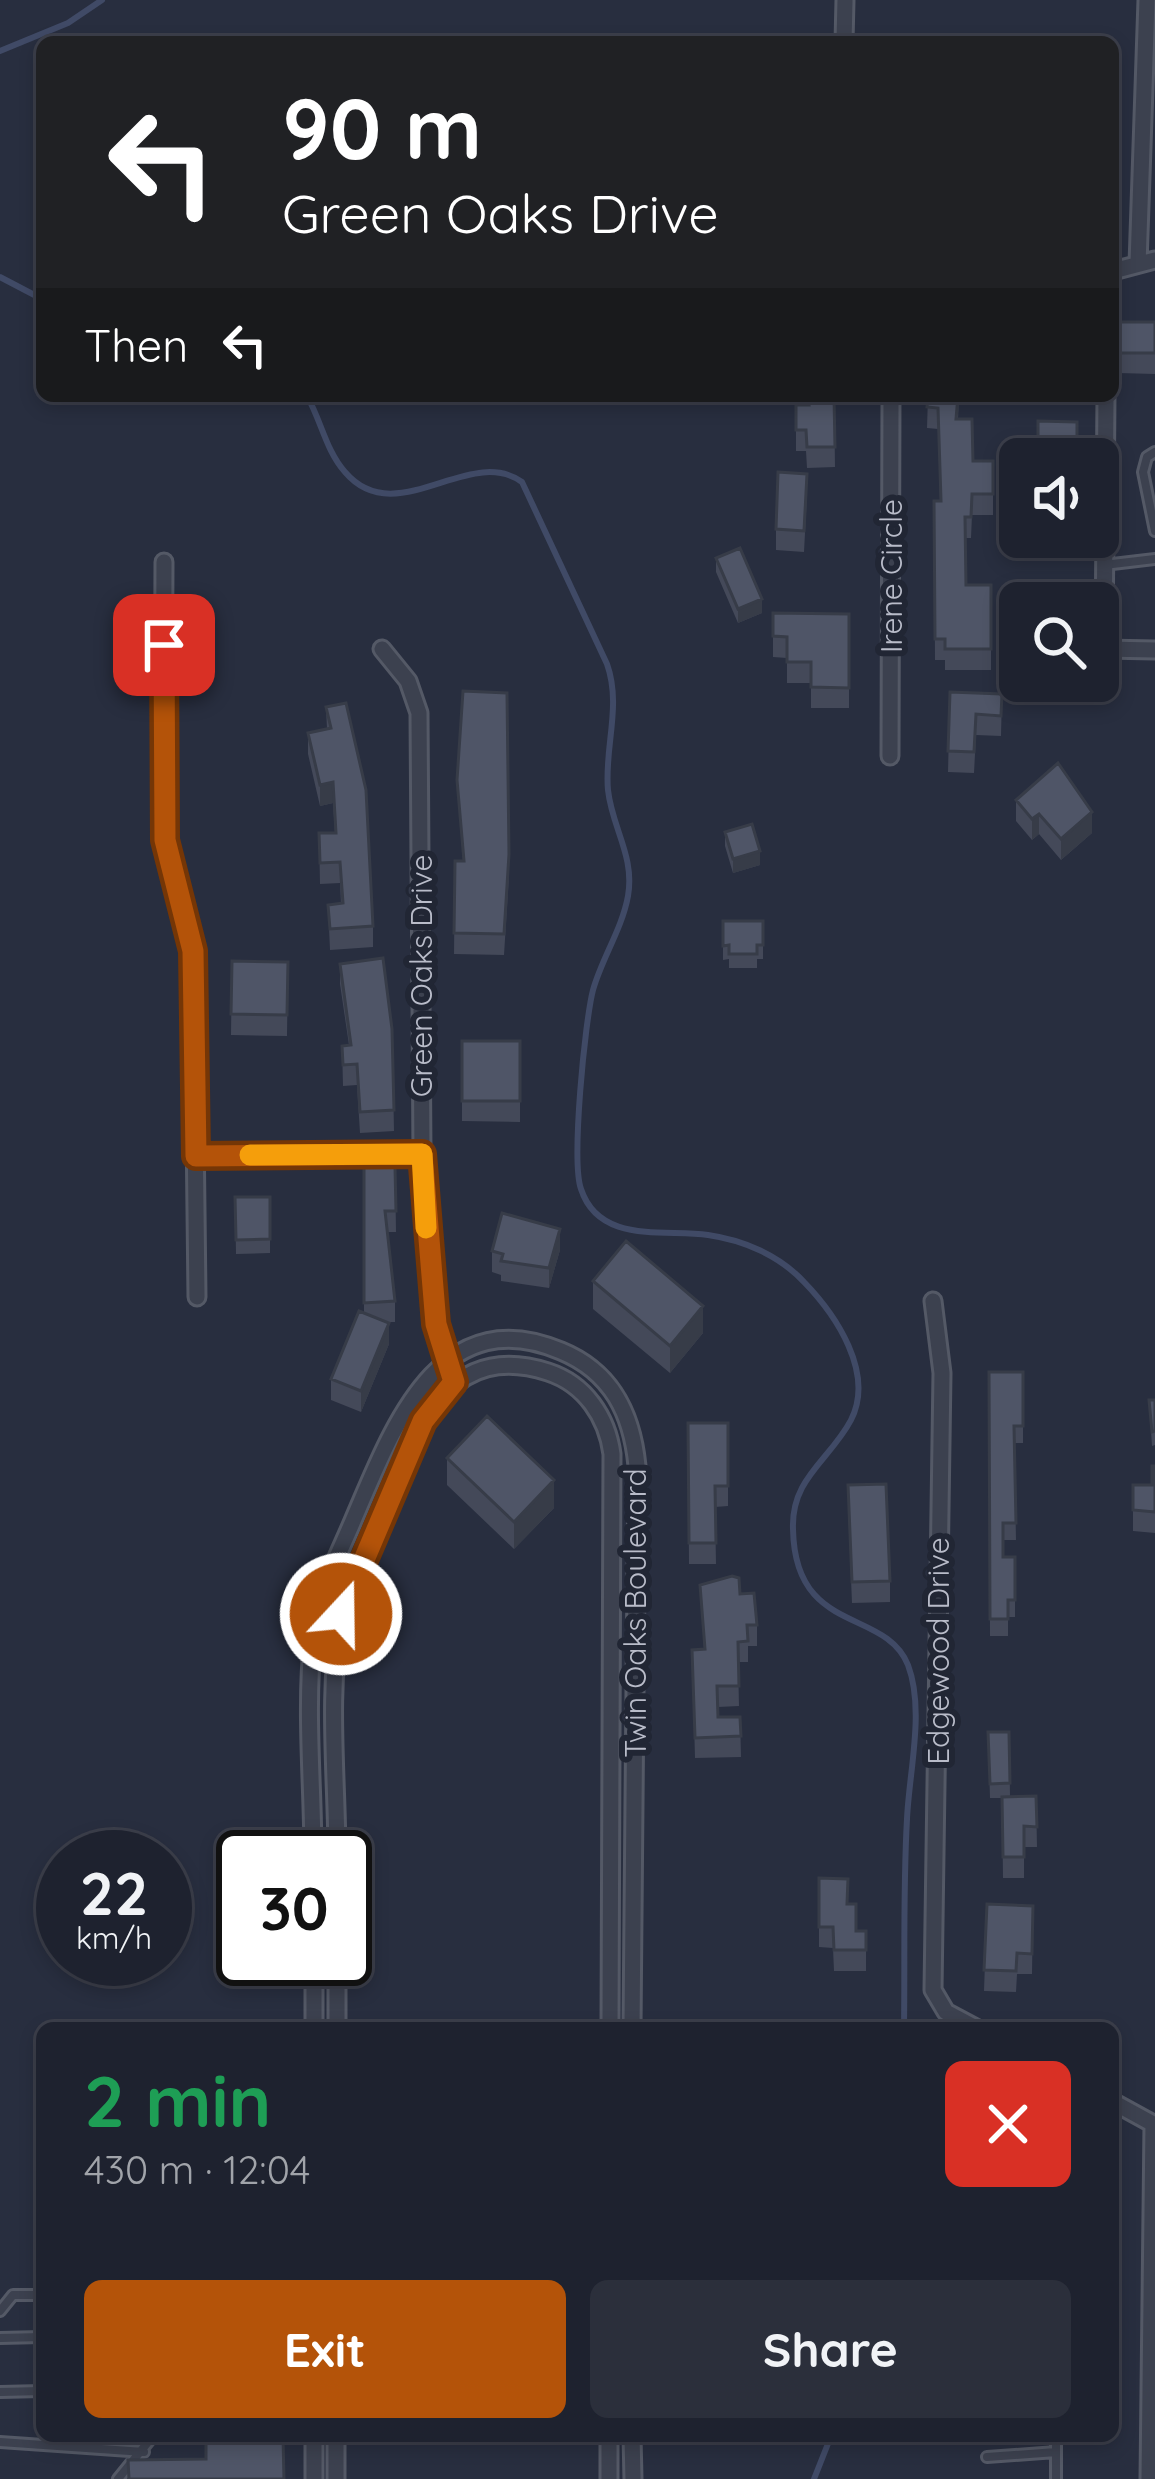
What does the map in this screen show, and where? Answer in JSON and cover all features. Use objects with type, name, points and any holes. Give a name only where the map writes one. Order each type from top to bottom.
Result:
[{"type":"street","points":[[844,36],[845,0]]},
{"type":"street","points":[[1146,262],[1147,0]]},
{"type":"street","name":"Irene Circle","points":[[890,756],[891,402]]},
{"type":"street","points":[[1106,402],[1104,649],[1155,650]]},
{"type":"street","points":[[164,562],[163,810],[165,840],[193,951],[197,1298]]},
{"type":"street","name":"Green Oaks Drive","points":[[382,650],[408,681],[419,713],[422,1154],[432,1296],[454,1382]]},
{"type":"street","points":[[196,1156],[422,1154]]},
{"type":"street","name":"Edgewood Drive","points":[[933,1301],[942,1373],[935,1670],[937,2002],[967,2022]]},
{"type":"street","name":"Twin Oaks Boulevard","points":[[446,1363],[503,1340],[548,1346],[582,1360],[603,1378],[629,1419],[637,1466],[632,2022]]},
{"type":"street","points":[[313,1830],[312,1651],[318,1609],[396,1419],[422,1381],[446,1363]]},
{"type":"street","name":"Twin Oaks Boulevard","points":[[454,1382],[496,1368],[548,1372],[585,1395],[610,1438],[610,2022]]},
{"type":"street","points":[[337,1830],[341,1614],[423,1421],[454,1382]]},
{"type":"street","points":[[314,1986],[314,2022]]},
{"type":"street","points":[[337,1986],[337,2022]]},
{"type":"street","points":[[1119,2105],[1154,2124],[1149,2479]]},
{"type":"street","points":[[314,2442],[314,2479]]},
{"type":"street","points":[[336,2442],[336,2479]]},
{"type":"street","points":[[609,2442],[610,2479]]},
{"type":"street","points":[[632,2442],[633,2479]]},
{"type":"lane","points":[[1155,452],[1147,457],[1143,472],[1155,531]]},
{"type":"lane","points":[[1104,565],[1155,559]]},
{"type":"lane","points":[[0,2311],[13,2295],[36,2295]]},
{"type":"lane","points":[[0,2338],[36,2337]]},
{"type":"lane","points":[[0,2392],[36,2391]]},
{"type":"lane","points":[[0,2442],[144,2452]]},
{"type":"lane","points":[[118,2479],[150,2442]]},
{"type":"lane","points":[[1056,2442],[1057,2479]]},
{"type":"lane","points":[[987,2458],[1056,2452]]},
{"type":"building","points":[[1119,322],[1155,322],[1155,353],[1119,353]]},
{"type":"building","points":[[834,402],[835,447],[807,447],[806,430],[796,430],[796,405]]},
{"type":"building","points":[[927,402],[957,402],[956,419],[972,419],[973,461],[993,461],[993,494],[972,494],[971,517],[965,517],[966,585],[991,585],[991,649],[945,649],[945,639],[935,639],[934,501],[941,501],[938,408],[927,407]]},
{"type":"building","points":[[1038,421],[1077,422],[1077,438],[1038,438]]},
{"type":"building","points":[[778,472],[807,474],[804,531],[776,529]]},
{"type":"building","points":[[740,548],[762,599],[738,609],[716,558]]},
{"type":"building","points":[[773,613],[849,614],[849,688],[811,687],[811,662],[787,662],[787,637],[773,636]]},
{"type":"building","points":[[463,691],[507,693],[509,854],[504,934],[454,933],[455,861],[464,861],[457,780]]},
{"type":"building","points":[[950,692],[999,694],[1001,716],[976,714],[974,752],[948,751]]},
{"type":"building","points":[[346,703],[366,790],[373,926],[330,929],[328,905],[343,903],[340,862],[320,863],[319,833],[336,833],[333,782],[320,785],[308,733],[331,728],[326,707]]},
{"type":"building","points":[[1058,763],[1092,812],[1061,839],[1039,814],[1032,819],[1016,800]]},
{"type":"building","points":[[752,824],[760,851],[733,859],[725,832]]},
{"type":"building","points":[[723,921],[763,921],[763,945],[757,945],[757,954],[729,954],[729,945],[723,946]]},
{"type":"building","points":[[383,958],[392,1029],[394,1110],[360,1112],[357,1064],[343,1065],[342,1046],[351,1045],[340,964]]},
{"type":"building","points":[[232,961],[288,962],[287,1015],[231,1014]]},
{"type":"building","points":[[462,1041],[520,1041],[520,1101],[462,1101]]},
{"type":"building","points":[[395,1166],[396,1211],[385,1211],[395,1301],[364,1303],[364,1167]]},
{"type":"building","points":[[235,1197],[270,1197],[270,1239],[236,1240]]},
{"type":"building","points":[[502,1213],[560,1229],[549,1268],[501,1261],[503,1254],[492,1251]]},
{"type":"building","points":[[626,1241],[703,1306],[670,1346],[593,1281]]},
{"type":"building","points":[[359,1311],[389,1323],[361,1391],[331,1379]]},
{"type":"building","points":[[989,1372],[1023,1372],[1023,1426],[1014,1426],[1016,1523],[1003,1523],[1003,1557],[1015,1557],[1015,1600],[1008,1600],[1008,1619],[990,1619]]},
{"type":"building","points":[[1149,1400],[1155,1400],[1152,1432]]},
{"type":"building","points":[[487,1416],[554,1480],[514,1522],[447,1458]]},
{"type":"building","points":[[688,1423],[728,1423],[728,1486],[715,1486],[716,1543],[689,1543]]},
{"type":"building","points":[[1152,1466],[1155,1512],[1133,1510],[1133,1485],[1152,1485]]},
{"type":"building","points":[[886,1484],[890,1581],[852,1582],[848,1485]]},
{"type":"building","points":[[739,1578],[740,1594],[754,1593],[757,1625],[747,1625],[748,1641],[738,1642],[739,1686],[717,1686],[718,1717],[740,1717],[741,1736],[695,1738],[692,1650],[705,1649],[700,1585]]},
{"type":"building","points":[[988,1732],[1009,1732],[1010,1783],[990,1784]]},
{"type":"building","points":[[1036,1796],[1037,1827],[1024,1826],[1024,1857],[1003,1857],[1002,1797]]},
{"type":"building","points":[[819,1878],[848,1879],[847,1904],[856,1904],[856,1931],[866,1931],[866,1950],[834,1950],[833,1927],[819,1927]]},
{"type":"building","points":[[987,1904],[1033,1906],[1032,1954],[1017,1953],[1016,1971],[984,1970]]},
{"type":"building","points":[[206,2442],[283,2442],[284,2479],[129,2479],[128,2460],[206,2459]]},
{"type":"waterway","points":[[36,36],[68,23],[102,0]]},
{"type":"waterway","points":[[0,51],[36,36]]},
{"type":"waterway","points":[[0,277],[36,296]]},
{"type":"waterway","points":[[310,402],[338,464],[365,488],[387,494],[409,492],[479,473],[501,473],[522,482],[607,664],[613,696],[608,790],[629,882],[625,908],[590,1006],[578,1122],[581,1189],[590,1207],[617,1226],[721,1237],[772,1257],[816,1295],[839,1328],[855,1364],[857,1402],[851,1420],[798,1496],[793,1529],[798,1563],[809,1587],[824,1604],[897,1647],[913,1683],[916,1721],[906,1845],[904,2022]]},
{"type":"waterway","points":[[814,2479],[829,2442]]},
{"type":"slow traffic","points":[[250,1155],[422,1154],[426,1228]]},
{"type":"route","points":[[164,645],[163,810],[165,840],[193,951],[196,1156],[422,1154],[436,1324],[454,1382],[423,1421],[341,1614]]}]
